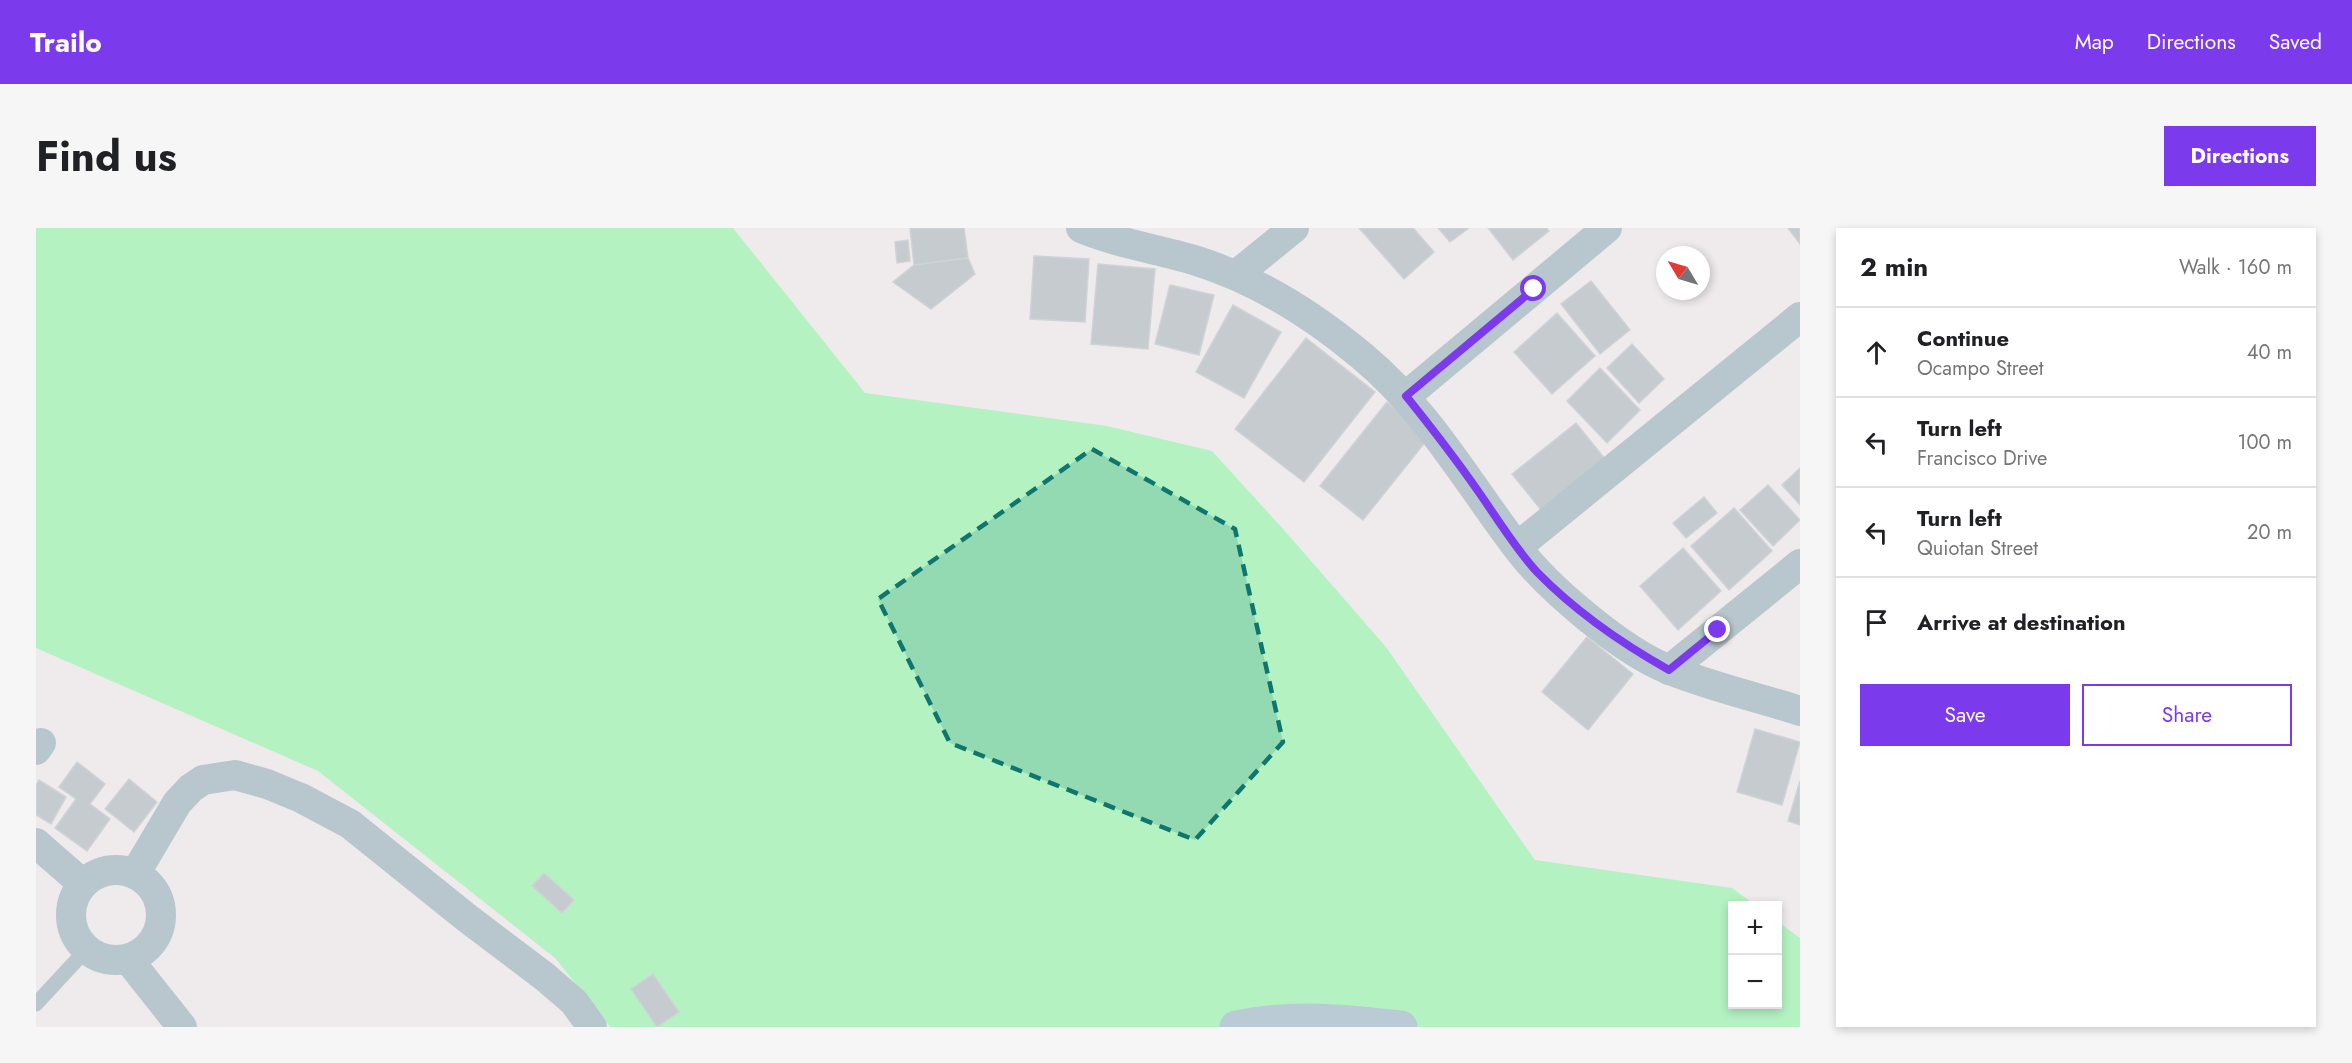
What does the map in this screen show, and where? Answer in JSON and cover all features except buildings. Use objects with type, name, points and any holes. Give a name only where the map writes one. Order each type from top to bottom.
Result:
[{"type":"street","points":[[1081,228],[1236,275],[1287,301],[1362,356],[1406,396],[1443,441],[1516,547],[1538,572],[1571,603],[1607,632],[1669,670],[1800,711]]},
{"type":"street","points":[[1236,275],[1294,228]]},
{"type":"street","points":[[1406,396],[1607,228]]},
{"type":"street","points":[[1516,547],[1800,317]]},
{"type":"street","points":[[1669,670],[1800,564]]},
{"type":"street","points":[[135,874],[177,803],[191,788],[203,780],[235,775],[267,783],[350,824],[574,1002],[592,1027]]},
{"type":"street","points":[[36,843],[83,884]]},
{"type":"street","points":[[121,870],[135,874],[153,889],[161,911],[156,935],[150,945],[128,959],[113,961],[99,958],[86,950],[75,936],[70,918],[73,900],[83,884],[94,876],[107,871],[121,870]]},
{"type":"street","points":[[128,959],[182,1027]]},
{"type":"street","points":[[1236,1027],[1290,1020],[1350,1021],[1401,1027]]},
{"type":"lane","points":[[36,1004],[86,950]]},
{"type":"highlighted area","points":[[1092,449],[1235,529],[1283,742],[1195,840],[950,743],[878,599]]},
{"type":"green space","points":[[36,228],[733,228],[865,393],[1107,426],[1212,451],[1386,647],[1535,860],[1732,888],[1750,901],[1728,901],[1728,1009],[1782,1009],[1782,925],[1800,938],[1800,1027],[610,1027],[555,958],[318,771],[36,648]]},
{"type":"route","points":[[1534,289],[1406,396],[1443,441],[1516,547],[1538,572],[1571,603],[1607,632],[1669,670],[1718,630]]}]
